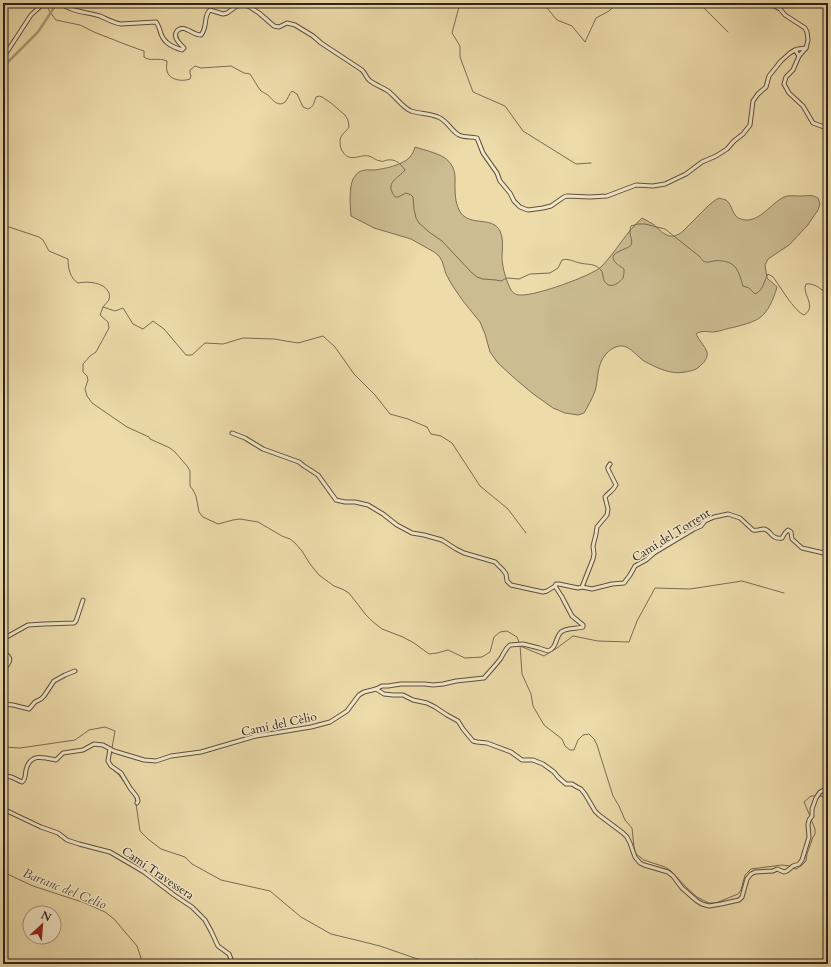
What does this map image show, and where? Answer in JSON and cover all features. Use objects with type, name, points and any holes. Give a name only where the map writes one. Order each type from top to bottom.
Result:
[{"type":"street","points":[[60,3],[70,9],[101,16],[121,24],[156,22],[163,39],[172,46],[182,50],[184,48],[178,41],[176,32],[185,28],[197,35],[201,35],[206,26],[207,13],[210,10],[223,14],[237,6],[245,5],[256,11],[274,26],[279,27],[287,23],[293,24],[362,70],[370,81],[386,89],[408,109],[437,116],[446,121],[459,135],[477,138],[483,153],[515,202],[521,208],[529,210],[551,206],[566,196],[607,196],[636,186],[666,184],[684,175],[702,162],[727,149],[734,140],[744,134],[750,125],[753,101],[766,87],[769,76],[781,61],[790,53],[794,50],[806,48]]},
{"type":"street","points":[[768,3],[780,9],[790,19],[805,28],[807,32],[808,40],[806,48],[793,70],[786,77],[784,84],[789,93],[803,106],[814,123],[824,128],[828,127]]},
{"type":"street","points":[[3,58],[31,15],[43,4]]},
{"type":"street","points":[[794,50],[800,56]]},
{"type":"street","points":[[232,433],[245,438],[263,449],[299,462],[318,475],[336,500],[368,505],[397,525],[412,533],[442,540],[464,553],[495,562],[506,574],[507,581],[512,585],[543,592],[547,591],[556,584],[578,588],[582,587],[593,559],[593,546],[597,527],[607,515],[605,497],[614,489],[616,485],[608,469],[610,464]]},
{"type":"street","name":"Camí del Torrent","points":[[582,587],[592,589],[612,584],[624,583],[635,566],[646,560],[654,553],[701,526],[705,521],[726,514],[740,518],[753,530],[766,530],[778,538],[782,538],[788,530],[791,532],[792,539],[802,548],[828,554]]},
{"type":"street","name":"Camí del Cèlio","points":[[3,777],[7,776],[23,782],[28,763],[32,760],[38,757],[45,757],[56,760],[65,752],[83,750],[94,744],[103,745],[130,757],[156,761],[171,756],[201,752],[256,736],[311,727],[330,722],[347,711],[359,695],[382,686],[425,684],[433,686],[456,681],[484,678],[497,664],[506,648],[510,645],[523,644],[548,652],[552,650],[560,633],[572,628],[583,627],[583,625],[572,616],[555,586]]},
{"type":"street","points":[[3,639],[28,625],[74,623],[83,600]]},
{"type":"street","points":[[3,652],[6,653],[10,660],[3,672]]},
{"type":"street","points":[[3,704],[13,704],[29,709],[35,702],[44,696],[54,681],[64,675],[76,671]]},
{"type":"street","points":[[376,689],[384,694],[401,694],[413,700],[427,703],[458,721],[473,741],[487,742],[511,752],[522,760],[533,760],[543,764],[552,770],[566,784],[574,785],[581,789],[595,811],[627,837],[632,853],[640,863],[668,872],[682,888],[697,901],[709,906],[739,900],[742,897],[747,879],[751,874],[756,872],[777,870],[784,872],[799,864],[802,860],[809,837],[809,820],[812,816],[812,809],[816,798],[824,790],[828,789]]},
{"type":"street","points":[[110,749],[108,761],[111,766],[121,773],[137,797],[137,803]]},
{"type":"street","name":"Camí Travessera","points":[[3,810],[35,825],[58,833],[67,840],[110,852],[144,872],[192,907],[206,920],[218,946],[229,954],[233,964]]},
{"type":"shaded area","points":[[415,147],[438,154],[453,167],[455,174],[455,194],[459,210],[463,215],[468,219],[486,222],[496,226],[500,231],[502,241],[502,262],[505,275],[511,290],[518,295],[550,289],[595,271],[601,267],[631,229],[642,218],[653,224],[663,233],[669,236],[675,236],[681,233],[709,205],[719,198],[728,202],[738,218],[747,220],[759,216],[786,196],[813,196],[818,198],[820,204],[818,210],[807,226],[789,245],[768,259],[765,265],[767,278],[777,287],[770,305],[762,316],[752,322],[735,327],[714,332],[702,332],[696,334],[707,352],[705,361],[696,369],[680,373],[675,373],[654,366],[644,361],[632,350],[624,346],[613,348],[603,358],[598,372],[595,391],[590,402],[584,413],[578,415],[565,413],[553,408],[532,393],[498,363],[490,352],[480,322],[452,285],[439,256],[411,239],[374,228],[351,216],[351,187],[353,179],[357,174],[363,170],[383,169],[402,163],[410,157]]},
{"type":"waterway","points":[[45,3],[56,20],[80,25],[94,32],[144,51],[144,57],[146,58],[167,61],[168,74],[176,80],[190,79],[190,70],[195,66],[201,68],[231,66],[244,73],[250,74],[261,91],[278,104],[285,102],[292,91],[297,94],[303,107],[308,109],[313,106],[316,97],[322,97],[345,115],[348,120],[349,127],[340,140],[341,149],[343,152],[352,158],[369,156],[379,161],[393,160],[399,163],[405,170],[391,184],[392,192],[395,197],[406,193],[411,195],[413,197],[416,218],[419,223],[442,241],[477,277],[501,281],[507,278],[519,279],[530,274],[550,273],[558,268],[562,260],[567,259],[578,263],[596,266],[601,270],[605,283],[613,285],[623,278],[624,275],[624,269],[616,263],[613,256],[631,245],[631,226],[645,224],[665,229],[699,256],[704,262],[729,262],[737,270],[743,286],[749,288],[755,294],[762,288],[768,274],[773,277],[796,309],[804,315],[810,308],[805,288],[806,284],[812,284],[818,287],[828,296]]},
{"type":"waterway","points":[[3,67],[38,32],[57,3]]},
{"type":"waterway","points":[[460,3],[452,33],[460,46],[460,57],[473,92],[505,106],[523,131],[576,164],[591,163]]},
{"type":"waterway","points":[[531,3],[547,8],[557,20],[572,26],[585,42],[596,18],[609,11],[618,3]]},
{"type":"waterway","points":[[699,3],[728,32]]},
{"type":"waterway","points":[[824,3],[824,18],[828,20]]},
{"type":"waterway","points":[[3,225],[39,237],[43,240],[49,251],[68,259],[70,272],[75,281],[78,283],[86,282],[100,284],[107,289],[109,300],[103,307],[100,315],[108,322],[109,328],[96,352],[83,364],[83,372],[87,376],[88,380],[85,389],[87,396],[92,403],[127,427],[149,437],[150,439],[170,448],[175,452],[190,471],[190,486],[196,496],[199,512],[203,517],[218,524],[240,519],[258,522],[290,539],[302,551],[319,575],[334,586],[349,593],[372,621],[382,629],[414,643],[429,654],[448,650],[465,658],[482,657],[490,652],[494,637],[500,632],[507,631],[517,637],[519,642]]},
{"type":"waterway","points":[[103,307],[115,311],[123,308],[133,324],[143,329],[153,321],[164,329],[186,355],[192,355],[205,343],[223,344],[243,338],[274,339],[298,343],[323,336],[335,347],[354,374],[375,395],[390,414],[408,419],[427,427],[431,434],[441,436],[452,443],[480,486],[508,509],[526,533]]},
{"type":"waterway","points":[[520,646],[544,656],[573,636],[598,641],[629,642],[637,621],[655,588],[690,589],[742,581],[784,593]]},
{"type":"waterway","points":[[520,645],[522,674],[531,694],[533,706],[544,725],[562,739],[565,746],[570,750],[574,750],[578,740],[583,735],[589,734],[594,739],[613,796],[625,820],[632,828],[636,854],[644,860],[665,867],[671,871],[697,897],[709,903],[716,903],[738,894],[741,890],[745,875],[751,869],[782,865],[790,866]]},
{"type":"waterway","points":[[3,747],[20,748],[75,740],[89,730],[105,727],[115,731],[112,748]]},
{"type":"waterway","points":[[111,768],[119,775],[135,797],[140,831],[161,849],[185,857],[192,864],[221,880],[270,891],[301,917],[331,934],[380,946],[432,964]]},
{"type":"waterway","points":[[810,816],[804,802],[811,796],[815,796]]},
{"type":"waterway","points":[[819,796],[828,797]]},
{"type":"waterway","points":[[793,868],[796,869],[806,861],[807,854],[815,834],[815,829],[811,819]]},
{"type":"waterway","name":"Barranc del Celio","points":[[3,872],[33,886],[85,903],[105,912],[114,919],[137,946],[143,964]]},
{"type":"waterway","points":[[465,964],[476,959],[484,964]]}]
